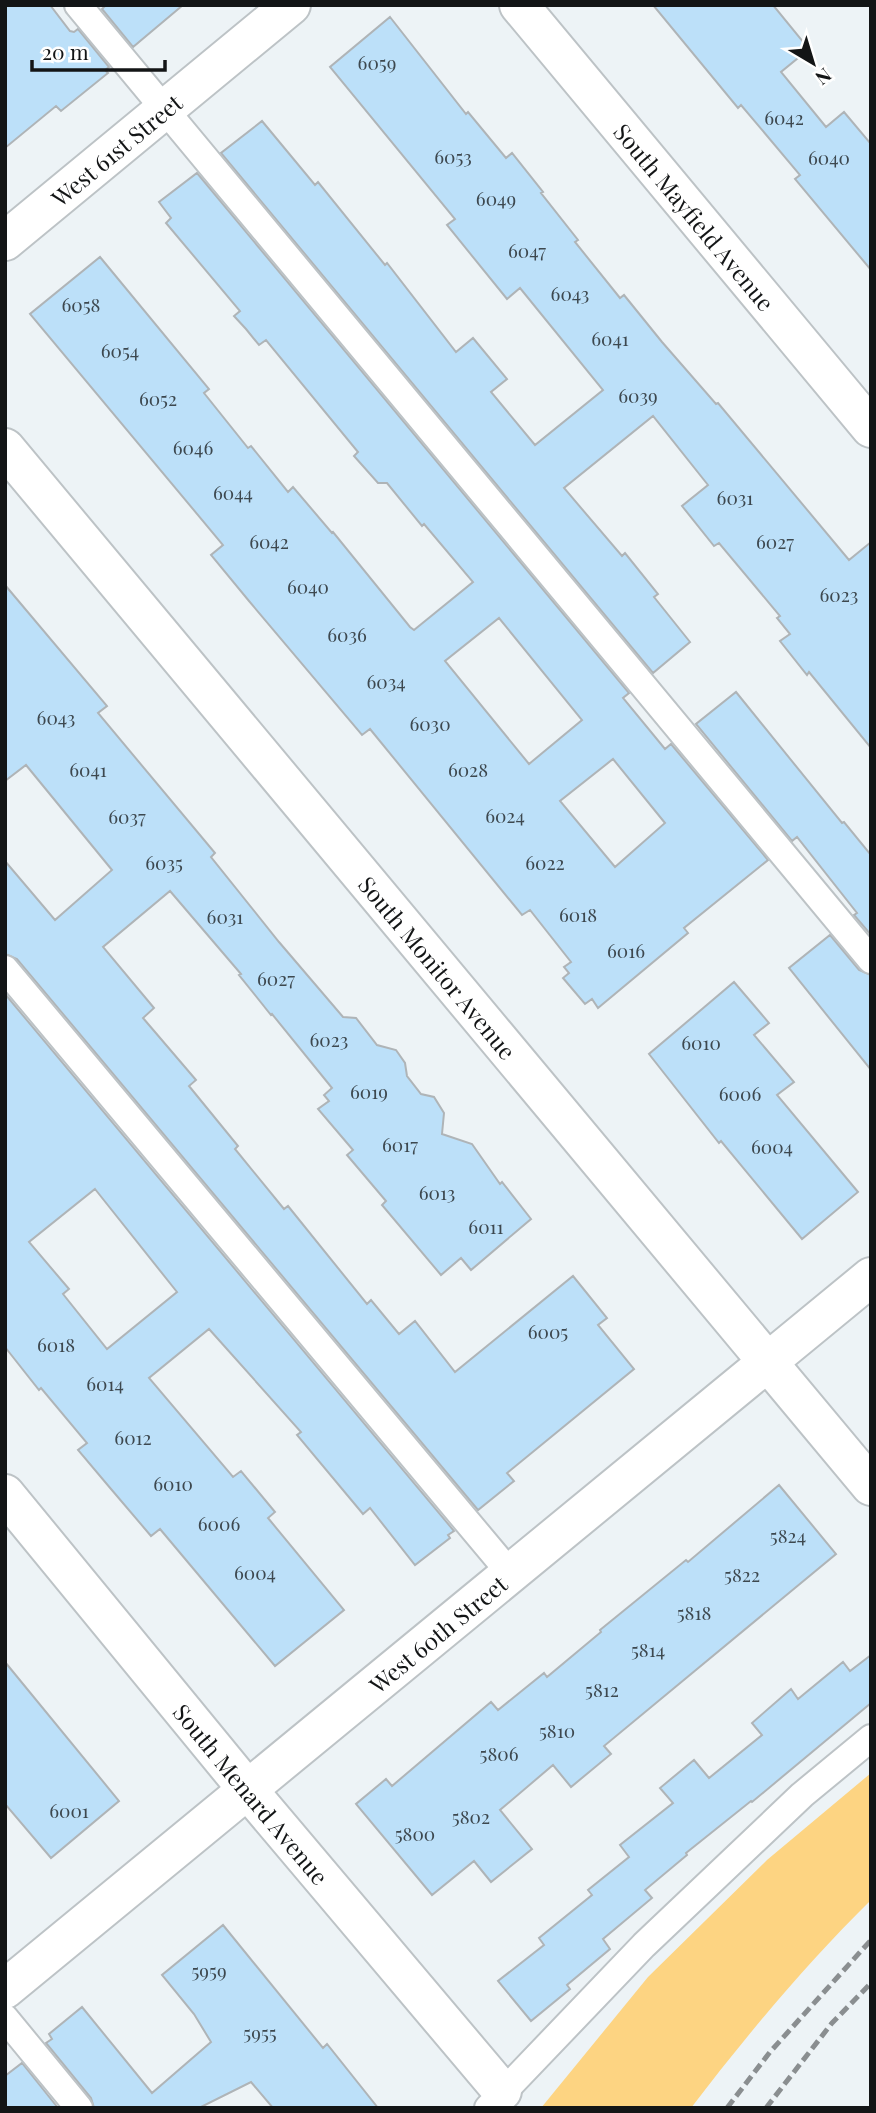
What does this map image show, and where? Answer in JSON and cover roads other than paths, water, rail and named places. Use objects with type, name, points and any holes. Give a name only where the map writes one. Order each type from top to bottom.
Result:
[{"type":"street","name":"West 61st Street","points":[[5,241],[292,5]]},
{"type":"street","name":"South Mayfield Avenue","points":[[519,5],[871,428]]},
{"type":"street","name":"South Monitor Avenue","points":[[5,448],[871,1486]]},
{"type":"street","name":"West 60th Street","points":[[5,1989],[871,1277]]},
{"type":"street","name":"South Menard Avenue","points":[[5,1494],[247,1788],[495,2099]]},
{"type":"lane","points":[[78,5],[871,960]]},
{"type":"lane","points":[[5,969],[510,1573]]},
{"type":"lane","points":[[495,2099],[644,1945],[802,1795],[871,1738]]},
{"type":"lane","points":[[5,2018],[79,2108]]},
{"type":"railway","points":[[727,2108],[770,2052],[871,1940]]},
{"type":"railway","points":[[766,2108],[832,2023],[871,1983]]}]
